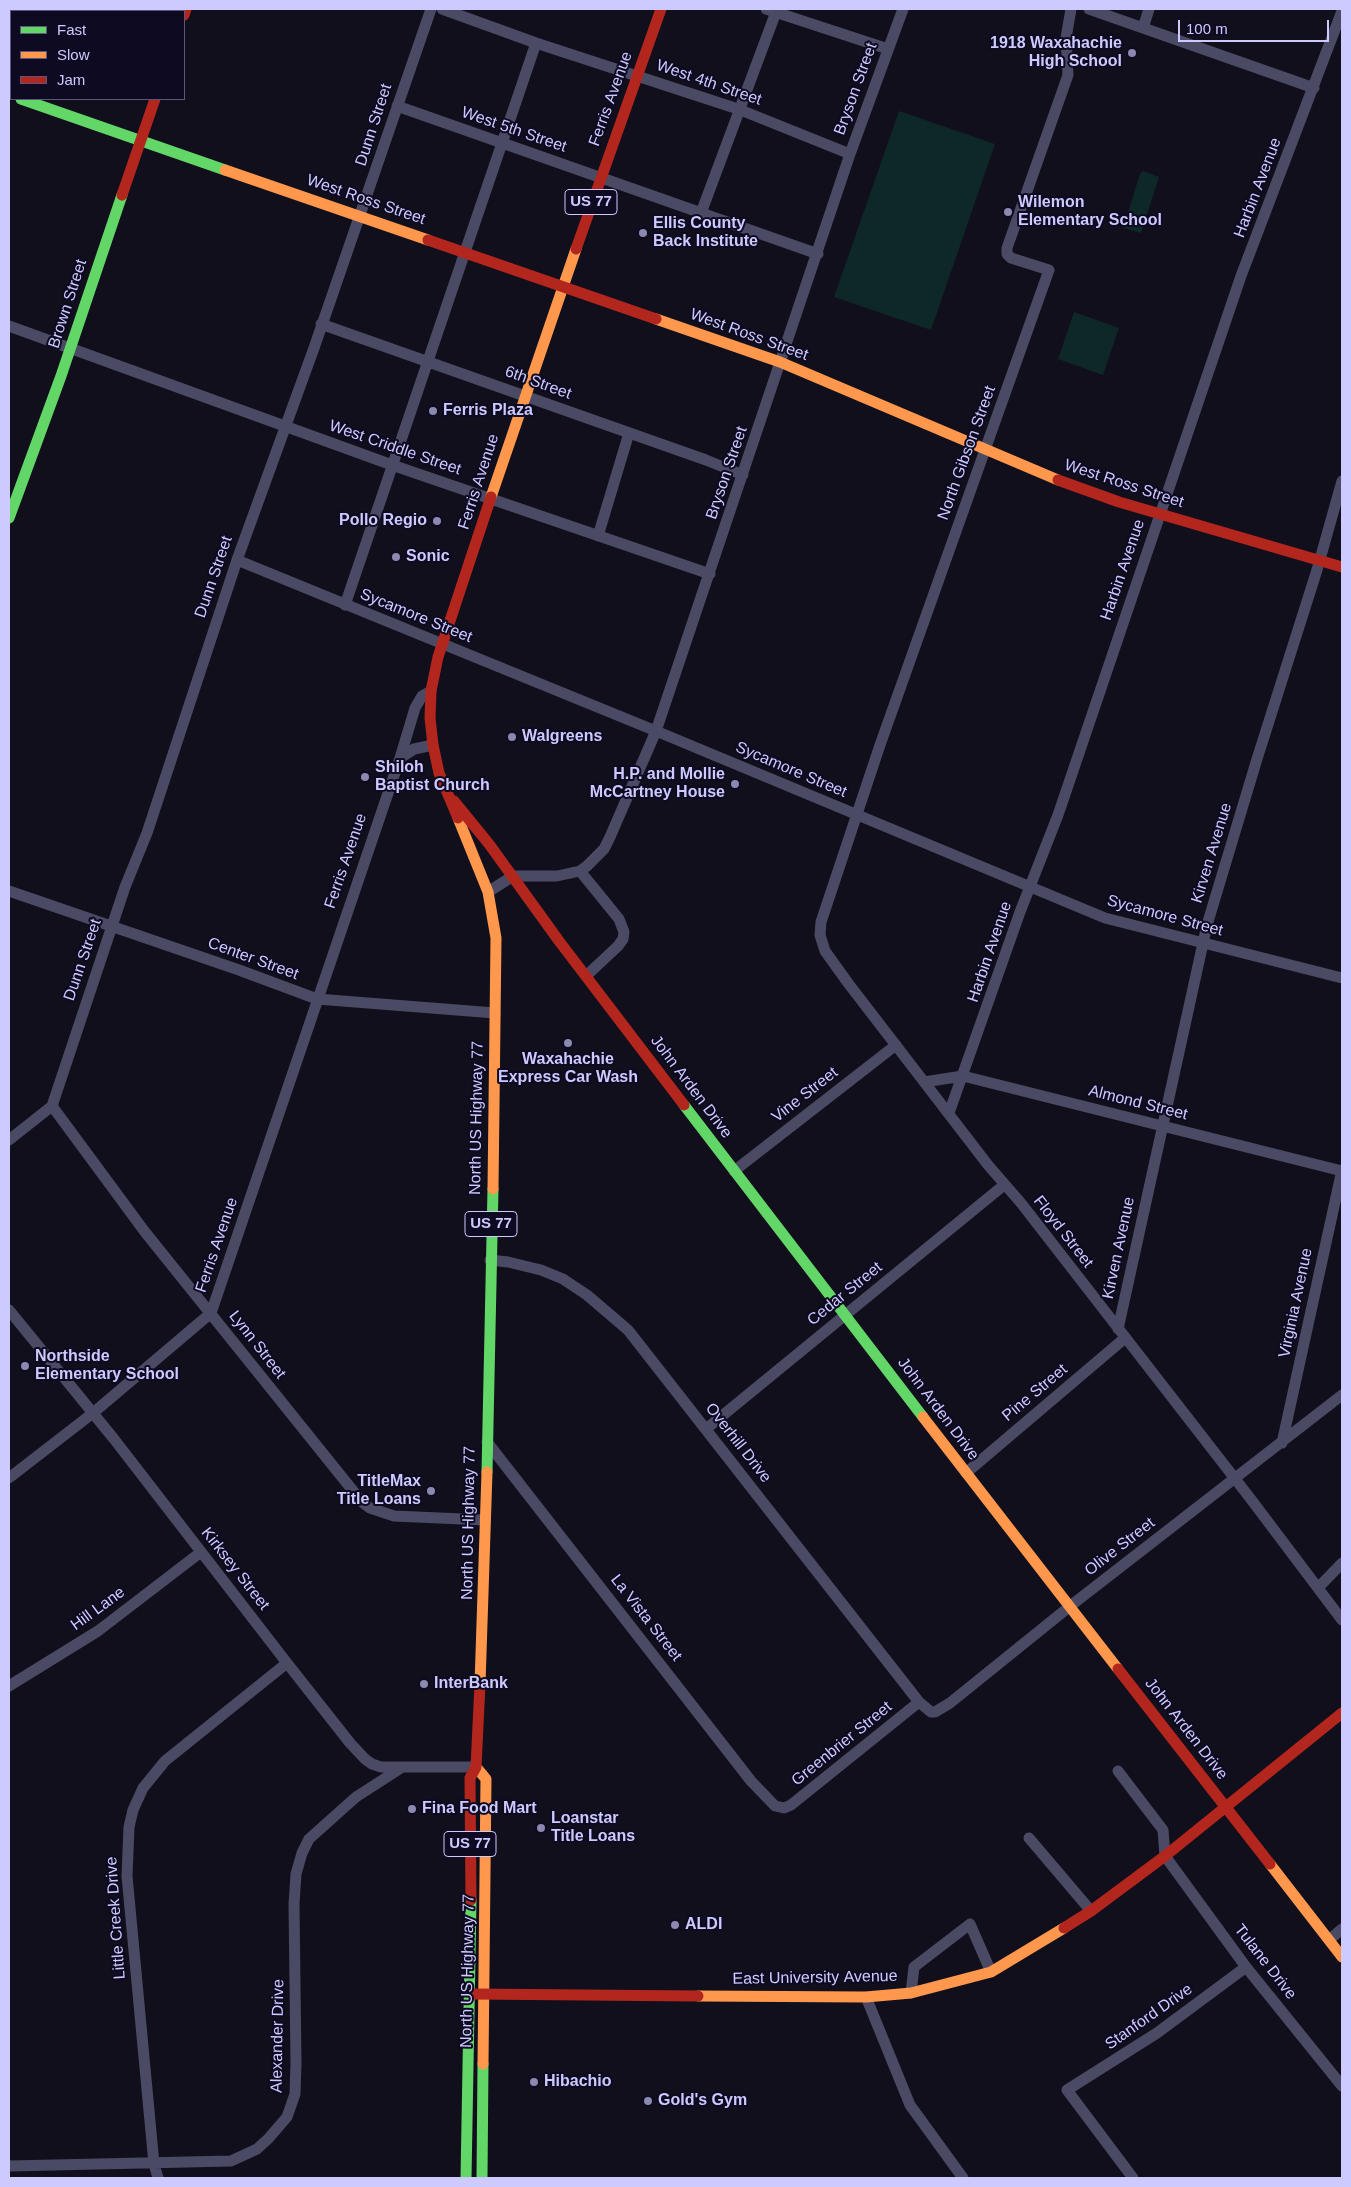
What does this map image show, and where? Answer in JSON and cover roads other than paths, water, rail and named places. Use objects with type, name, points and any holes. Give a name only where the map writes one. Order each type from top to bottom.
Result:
[{"type":"street","name":"Dunn Street","points":[[52,1106],[112,927],[147,833],[236,560],[360,216],[430,9]]},
{"type":"street","name":"West 4th Street","points":[[442,9],[536,43],[738,109],[850,154]]},
{"type":"street","name":"Ferris Avenue","points":[[9,1478],[93,1413],[211,1313],[417,703],[422,696],[431,691],[442,644],[524,396],[661,9]]},
{"type":"street","name":"Bryson Street","points":[[580,871],[604,849],[656,731],[818,254],[850,154],[903,9]]},
{"type":"street","name":"North Gibson Street","points":[[820,932],[821,922],[857,815],[1049,270],[1011,258],[1007,254],[1007,248],[1068,75],[1066,38],[1071,9]]},
{"type":"street","points":[[1089,9],[1314,88]]},
{"type":"street","points":[[1143,28],[1149,9]]},
{"type":"street","points":[[701,213],[771,10],[888,49]]},
{"type":"street","name":"Harbin Avenue","points":[[949,1113],[1030,887],[1058,815],[1241,276],[1342,11]]},
{"type":"street","points":[[345,605],[536,43]]},
{"type":"street","name":"West Ross Street","points":[[24,100],[465,251],[780,362],[1073,486],[1159,514],[1342,566]]},
{"type":"street","name":"Brown Street","points":[[9,518],[70,349],[155,100]]},
{"type":"street","name":"West 5th Street","points":[[397,106],[818,254]]},
{"type":"street","name":"6th Street","points":[[321,324],[706,460],[743,475]]},
{"type":"street","name":"West Criddle Street","points":[[9,326],[392,465],[710,574]]},
{"type":"street","points":[[598,536],[629,433]]},
{"type":"street","name":"Kirven Avenue","points":[[1121,1333],[1162,1126],[1203,944],[1342,481]]},
{"type":"street","name":"Sycamore Street","points":[[236,560],[656,731],[1105,918],[1342,978]]},
{"type":"street","name":"North US Highway 77","points":[[431,691],[430,718],[433,744],[444,789],[478,864],[488,892],[496,938],[484,1615],[476,1767],[470,1778],[466,2178]]},
{"type":"street","points":[[400,758],[414,749],[433,744]]},
{"type":"street","points":[[444,789],[513,876]]},
{"type":"street","points":[[488,892],[513,876],[557,876],[580,871],[619,919],[624,932],[623,939],[618,946],[586,976]]},
{"type":"street","name":"John Arden Drive","points":[[513,876],[586,976],[734,1171],[1342,1957]]},
{"type":"street","name":"Center Street","points":[[9,892],[317,999],[495,1013]]},
{"type":"street","name":"Floyd Street","points":[[820,932],[825,951],[924,1082],[1121,1333],[1342,1620]]},
{"type":"street","name":"Vine Street","points":[[734,1171],[896,1045]]},
{"type":"street","name":"Almond Street","points":[[924,1082],[963,1076],[1342,1170]]},
{"type":"street","points":[[9,1140],[52,1106]]},
{"type":"street","name":"Lynn Street","points":[[52,1106],[145,1232],[362,1502],[370,1508],[394,1516],[485,1520]]},
{"type":"street","name":"Virginia Avenue","points":[[1282,1443],[1342,1170]]},
{"type":"street","name":"Cedar Street","points":[[706,1429],[1004,1184]]},
{"type":"street","name":"Overhill Drive","points":[[490,1260],[508,1262],[541,1270],[563,1279],[615,1316],[634,1337],[919,1702]]},
{"type":"street","name":"Kirksey Street","points":[[9,1310],[93,1413],[287,1663],[350,1743],[365,1759],[381,1767],[476,1767]]},
{"type":"street","name":"Pine Street","points":[[966,1473],[1121,1333]]},
{"type":"street","name":"Olive Street","points":[[919,1702],[931,1712],[935,1712],[950,1703],[1342,1395]]},
{"type":"street","name":"La Vista Street","points":[[487,1442],[768,1802],[784,1808]]},
{"type":"street","name":"Hill Lane","points":[[9,1686],[98,1631],[201,1552]]},
{"type":"street","points":[[1318,1588],[1342,1563]]},
{"type":"street","name":"Little Creek Drive","points":[[158,2178],[154,2164],[127,1876],[129,1827],[133,1810],[143,1788],[165,1761],[287,1663]]},
{"type":"street","name":"Greenbrier Street","points":[[784,1808],[791,1806],[919,1702]]},
{"type":"street","name":"East University Avenue","points":[[469,1994],[866,1998],[911,1993],[991,1972],[1091,1911],[1165,1856],[1342,1713]]},
{"type":"street","name":"North US Highway 77","points":[[476,1767],[486,1779],[482,2178]]},
{"type":"street","name":"Alexander Drive","points":[[9,2166],[231,2161],[257,2149],[287,2117],[295,2094],[294,1904],[296,1874],[302,1852],[310,1839],[356,1797],[401,1768]]},
{"type":"street","points":[[1118,1772],[1163,1830],[1165,1856]]},
{"type":"street","points":[[1029,1838],[1091,1911]]},
{"type":"street","name":"Tulane Drive","points":[[1165,1856],[1246,1967],[1342,2086]]},
{"type":"street","points":[[911,1993],[914,1967],[970,1924],[991,1972]]},
{"type":"street","points":[[1329,1940],[1342,1928]]},
{"type":"street","name":"Stanford Drive","points":[[1133,2178],[1067,2090],[1158,2033],[1246,1967]]},
{"type":"street","points":[[866,1998],[910,2105],[963,2178]]},
{"type":"place","name":"1918 Waxahachie High School","points":[[1132,53]]},
{"type":"place","name":"Wilemon Elementary School","points":[[1008,212]]},
{"type":"place","name":"Ellis County Back Institute","points":[[643,233]]},
{"type":"place","name":"Ferris Plaza","points":[[433,411]]},
{"type":"place","name":"Pollo Regio","points":[[437,521]]},
{"type":"place","name":"Sonic","points":[[396,557]]},
{"type":"place","name":"Walgreens","points":[[512,737]]},
{"type":"place","name":"Shiloh Baptist Church","points":[[365,777]]},
{"type":"place","name":"H.P. and Mollie McCartney House","points":[[735,784]]},
{"type":"place","name":"Waxahachie Express Car Wash","points":[[568,1043]]},
{"type":"place","name":"Northside Elementary School","points":[[25,1366]]},
{"type":"place","name":"TitleMax Title Loans","points":[[431,1491]]},
{"type":"place","name":"InterBank","points":[[424,1684]]},
{"type":"place","name":"Fina Food Mart","points":[[412,1809]]},
{"type":"place","name":"Loanstar Title Loans","points":[[541,1828]]},
{"type":"place","name":"ALDI","points":[[675,1925]]},
{"type":"place","name":"Hibachio","points":[[534,2082]]},
{"type":"place","name":"Gold's Gym","points":[[648,2101]]}]
